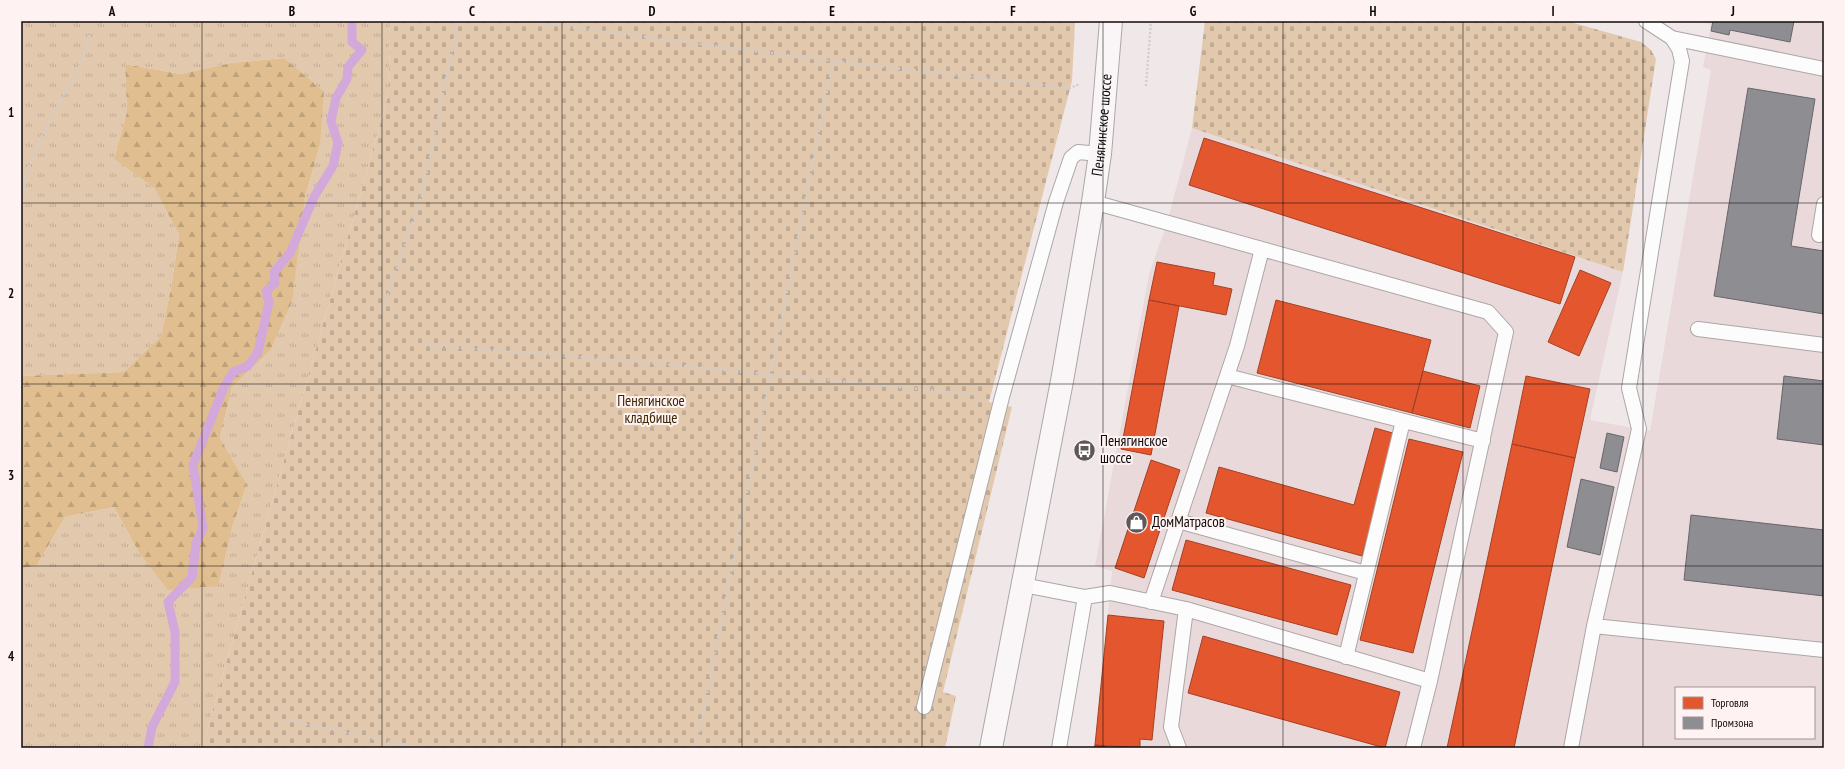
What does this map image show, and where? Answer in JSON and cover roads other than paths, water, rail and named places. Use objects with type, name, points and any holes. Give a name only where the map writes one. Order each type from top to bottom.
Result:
[{"type":"main road","name":"Пенягинское шоссе","points":[[990,748],[1062,381],[1093,202],[1100,154],[1111,21]]},
{"type":"lane","points":[[1646,21],[1672,38],[1824,69]]},
{"type":"lane","points":[[1571,748],[1594,626],[1639,429],[1629,388],[1682,61],[1679,49],[1672,38]]},
{"type":"lane","points":[[924,707],[1002,397],[1056,202],[1071,158],[1078,152],[1100,154]]},
{"type":"lane","points":[[1093,202],[1488,312],[1506,332],[1430,681],[1413,748]]},
{"type":"lane","points":[[1819,235],[1824,204]]},
{"type":"lane","points":[[1151,602],[1237,346],[1262,250]]},
{"type":"lane","points":[[1698,328],[1824,345]]},
{"type":"lane","points":[[1227,376],[1483,441]]},
{"type":"lane","points":[[1346,657],[1403,421]]},
{"type":"lane","points":[[1178,521],[1366,573]]},
{"type":"lane","points":[[1023,585],[1086,597],[1110,593],[1186,609],[1430,681]]},
{"type":"lane","points":[[1059,748],[1086,597]]},
{"type":"lane","points":[[1178,748],[1171,727],[1186,609]]},
{"type":"lane","points":[[1594,626],[1824,650]]},
{"type":"waterway","points":[[148,748],[152,727],[175,682],[175,632],[168,602],[192,577],[196,543],[203,528],[193,465],[224,387],[233,372],[248,366],[258,352],[269,302],[266,291],[275,283],[274,272],[290,253],[314,197],[333,166],[338,143],[331,121],[336,98],[347,79],[348,67],[362,50],[352,42],[352,21]]},
{"type":"place","name":"Пенягинское шоссе","points":[[1085,450]]},
{"type":"place","name":"ДомМатрасов","points":[[1137,522]]},
{"type":"park label","name":"Пенягинское кладбище","points":[[651,410]]}]
